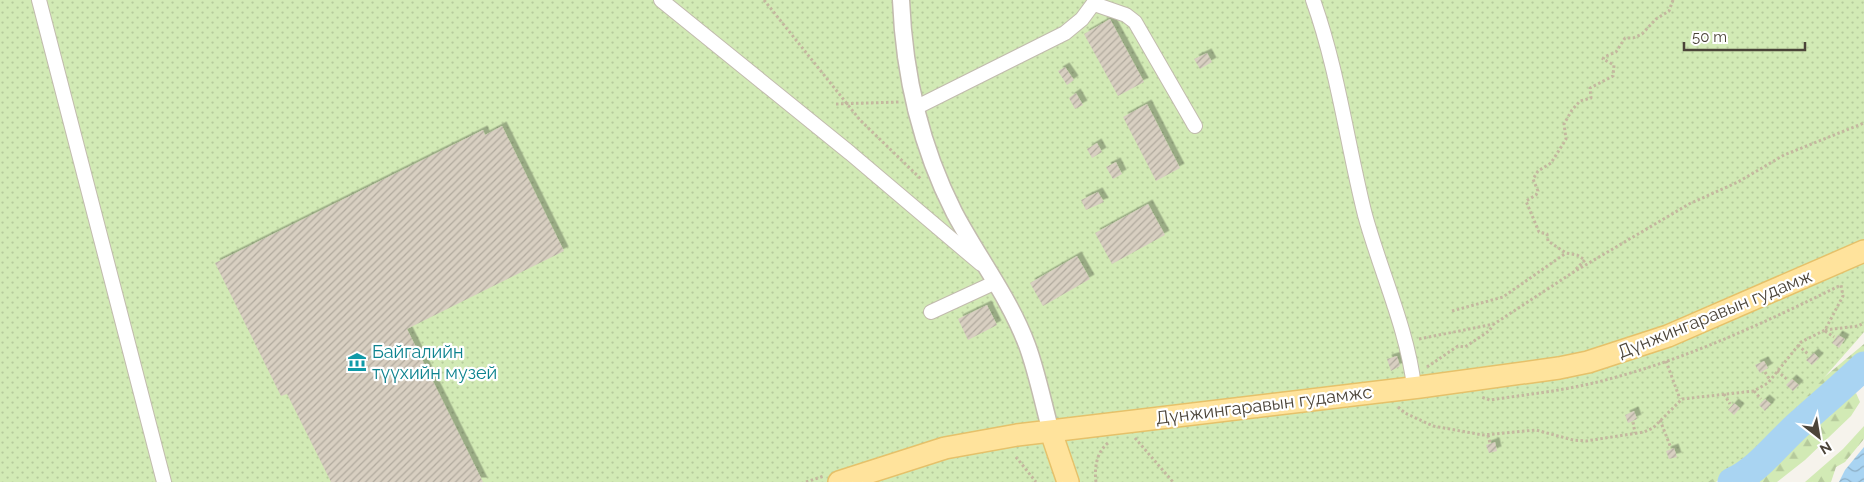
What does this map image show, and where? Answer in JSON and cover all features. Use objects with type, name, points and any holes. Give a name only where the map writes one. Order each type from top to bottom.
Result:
[{"type":"main road","name":"Дүнжингаравын гудамж","points":[[1407,385],[1559,368],[1616,354],[1713,318],[1864,251]]},
{"type":"main road","name":"Дүнжингаравын гудамжс","points":[[1121,423],[1407,385]]},
{"type":"main road","points":[[839,482],[945,448],[1017,435],[1121,423]]},
{"type":"main road","points":[[1051,432],[1068,482]]},
{"type":"street","points":[[39,0],[164,482]]},
{"type":"street","points":[[661,0],[850,153],[992,276]]},
{"type":"street","points":[[901,0],[905,56],[914,105],[931,156],[953,210],[992,276],[1027,344],[1051,432]]},
{"type":"street","points":[[1313,0],[1329,48],[1366,215],[1404,342],[1407,385]]},
{"type":"street","points":[[914,105],[1065,33],[1082,19],[1095,2],[1126,15],[1135,22],[1195,126]]},
{"type":"street","points":[[931,312],[992,276]]},
{"type":"path","points":[[764,0],[846,104],[927,185]]},
{"type":"path","points":[[1572,273],[1585,260],[1576,254],[1566,252],[1548,241],[1547,234],[1540,232],[1526,205],[1526,201],[1536,195],[1538,191],[1533,179],[1534,174],[1551,162],[1566,139],[1564,124],[1576,104],[1591,98],[1590,88],[1613,76],[1614,65],[1604,59],[1604,57],[1616,52],[1625,38],[1633,38],[1642,34],[1656,19],[1669,11],[1674,0]]},
{"type":"path","points":[[836,104],[914,105]]},
{"type":"path","points":[[1864,123],[1784,154],[1738,182],[1689,204],[1572,273],[1494,324],[1489,331],[1465,347],[1458,346],[1407,385],[1397,405],[1406,414],[1436,427],[1488,435],[1536,430],[1573,440],[1586,441],[1648,431],[1680,400],[1754,391],[1770,380],[1805,339],[1825,330],[1858,326],[1864,323]]},
{"type":"path","points":[[1452,310],[1503,297],[1566,252]]},
{"type":"path","points":[[1825,330],[1844,294],[1841,285]]},
{"type":"path","points":[[1404,342],[1494,324]]},
{"type":"path","points":[[1825,330],[1834,337]]},
{"type":"path","points":[[1798,345],[1809,355]]},
{"type":"path","points":[[1666,361],[1680,400]]},
{"type":"path","points":[[1777,371],[1788,380]]},
{"type":"path","points":[[1765,372],[1770,380]]},
{"type":"path","points":[[1754,391],[1761,399]]},
{"type":"path","points":[[1724,394],[1730,404]]},
{"type":"path","points":[[1660,420],[1671,448]]},
{"type":"path","points":[[1633,422],[1635,433]]},
{"type":"path","points":[[1121,423],[1173,482]]},
{"type":"path","points":[[1488,435],[1490,443]]},
{"type":"path","points":[[1016,457],[1036,482]]},
{"type":"green space","points":[[0,0],[1864,0],[1864,332],[1810,393],[1772,432],[1752,450],[1708,482],[0,482]]},
{"type":"green space","points":[[1864,344],[1864,358],[1853,370],[1731,475],[1723,476],[1716,482],[1682,482],[1743,445]]},
{"type":"green space","points":[[1856,393],[1860,402],[1851,416],[1805,460],[1777,482],[1752,482],[1766,473],[1802,434],[1830,416],[1845,399]]},
{"type":"green space","points":[[1864,426],[1864,439],[1845,462],[1836,467],[1831,482],[1805,482],[1843,449]]},
{"type":"water","points":[[1864,447],[1864,482],[1839,482],[1845,470]]},
{"type":"building","points":[[1110,19],[1144,82],[1118,96],[1084,34]]},
{"type":"building","points":[[1207,53],[1212,62],[1200,69],[1194,59]]},
{"type":"building","points":[[1065,67],[1074,80],[1067,85],[1058,71]]},
{"type":"building","points":[[1076,93],[1083,105],[1075,109],[1069,98]]},
{"type":"building","points":[[1147,104],[1180,168],[1156,181],[1123,117]]},
{"type":"building","points":[[502,126],[564,251],[407,329],[483,482],[331,482],[287,394],[281,396],[215,263],[483,130],[485,135]]},
{"type":"building","points":[[1097,143],[1102,152],[1092,158],[1087,149]]},
{"type":"building","points":[[1116,162],[1122,174],[1113,179],[1106,167]]},
{"type":"building","points":[[1098,192],[1104,202],[1086,210],[1081,200]]},
{"type":"building","points":[[1148,204],[1165,235],[1112,264],[1095,233]]},
{"type":"building","points":[[1077,256],[1090,279],[1043,306],[1030,283]]},
{"type":"building","points":[[987,305],[997,325],[968,340],[958,319]]},
{"type":"building","points":[[1838,335],[1845,339],[1839,348],[1832,343]]},
{"type":"building","points":[[1814,353],[1819,358],[1812,365],[1806,360]]},
{"type":"building","points":[[1397,356],[1400,366],[1391,371],[1387,359]]},
{"type":"building","points":[[1764,361],[1768,368],[1760,373],[1755,365]]},
{"type":"building","points":[[1792,379],[1799,385],[1793,391],[1786,385]]},
{"type":"building","points":[[1765,399],[1771,404],[1765,411],[1759,405]]},
{"type":"building","points":[[1734,403],[1740,408],[1734,415],[1728,410]]},
{"type":"building","points":[[1634,411],[1637,419],[1628,423],[1625,415]]},
{"type":"building","points":[[1495,442],[1497,451],[1489,453],[1486,445]]},
{"type":"building","points":[[1674,448],[1677,457],[1669,459],[1666,451]]},
{"type":"waterway","points":[[1732,482],[1758,464],[1864,366]]},
{"type":"place","name":"Байгалийн түүхийн музей","points":[[357,362]]}]
